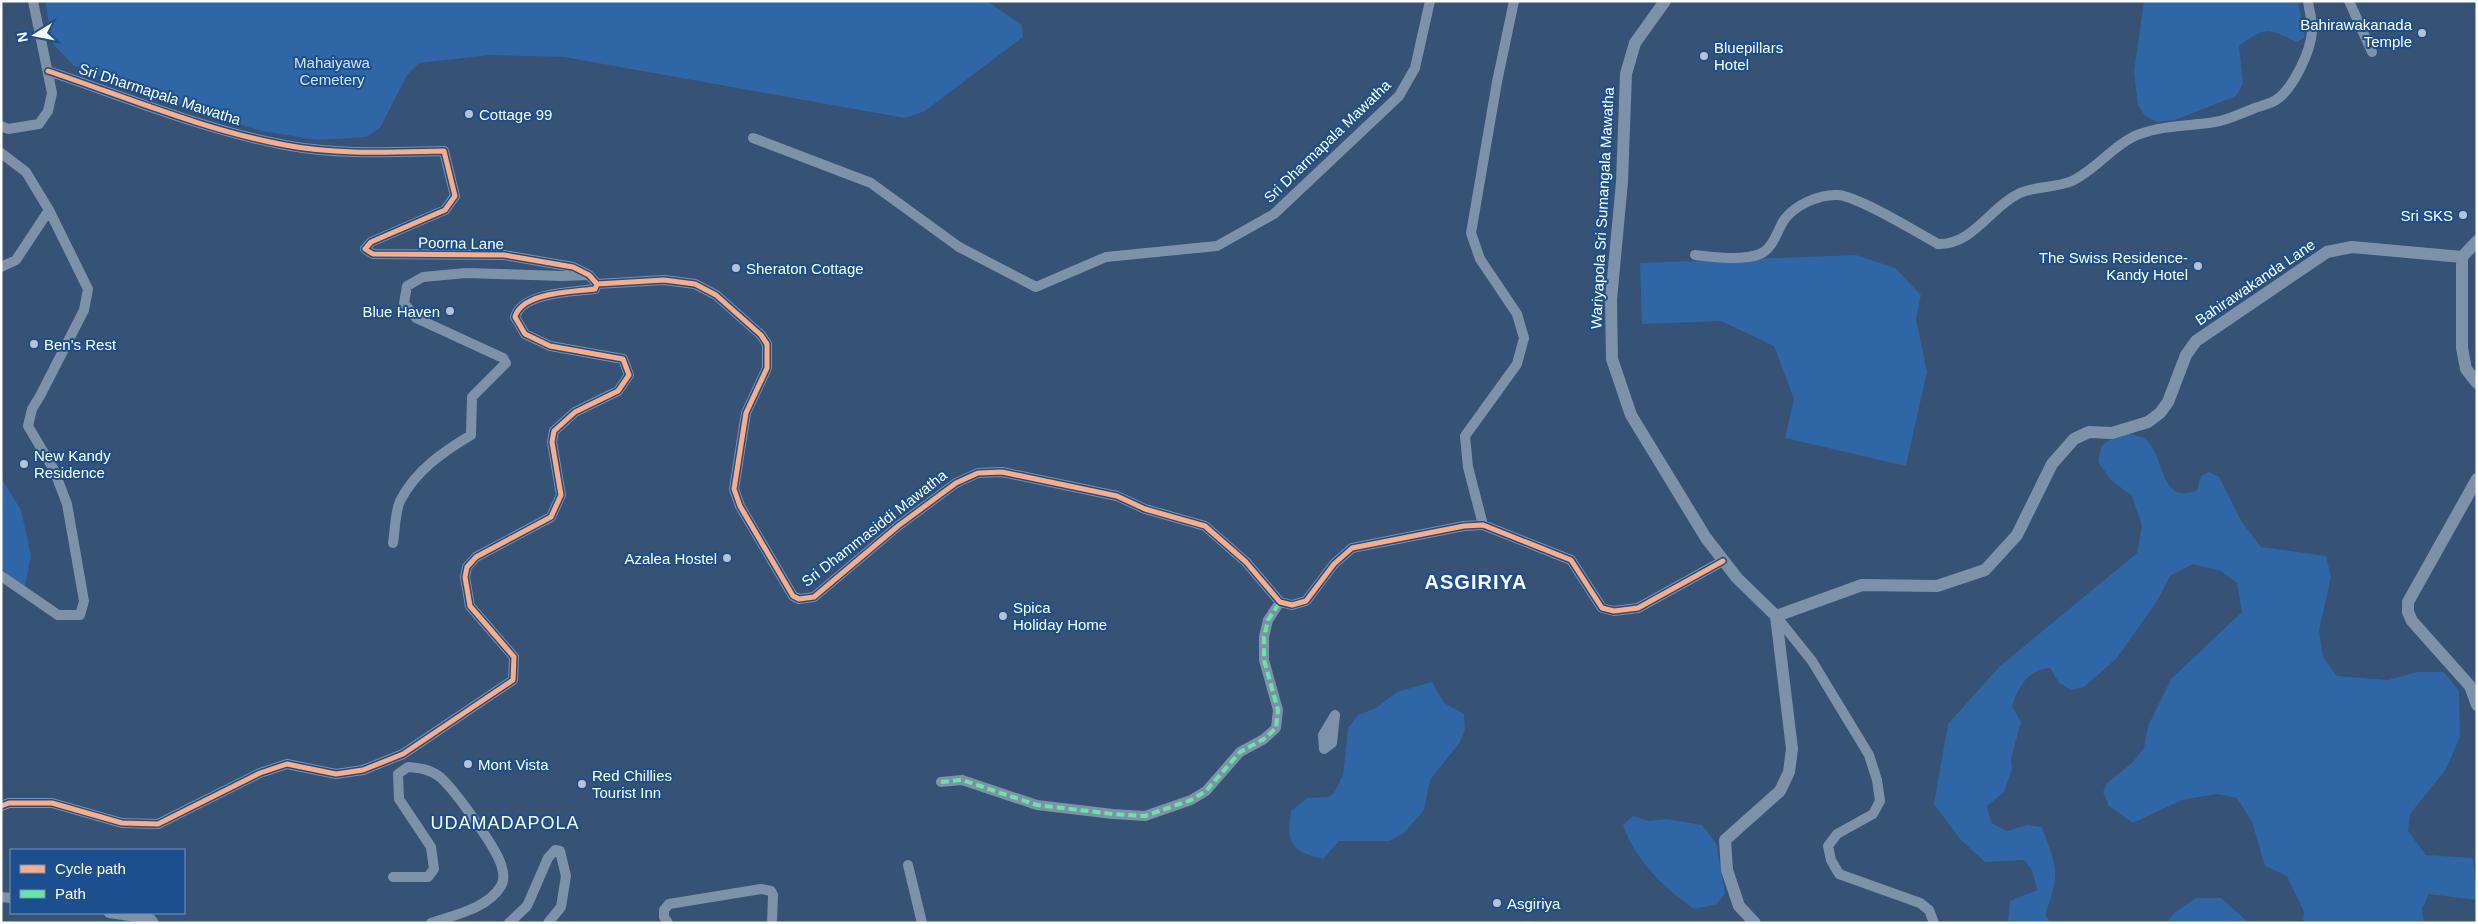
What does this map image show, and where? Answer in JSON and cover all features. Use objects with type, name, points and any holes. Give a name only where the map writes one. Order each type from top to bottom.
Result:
[{"type":"street","points":[[1,126],[8,129],[39,124],[48,111],[52,93],[35,20],[33,1]]},
{"type":"street","name":"Sri Dharmapala Mawatha","points":[[753,138],[871,183],[959,247],[1036,287],[1106,257],[1217,246],[1274,214],[1399,96],[1415,68],[1430,1]]},
{"type":"street","points":[[1483,525],[1468,467],[1465,436],[1517,364],[1524,338],[1517,314],[1480,258],[1471,233],[1497,82],[1514,1]]},
{"type":"street","name":"Wariyapola Sri Sumangala Mawatha","points":[[1665,1],[1635,43],[1626,74],[1622,182],[1610,300],[1612,359],[1631,415],[1706,538],[1737,578],[1776,616]]},
{"type":"street","points":[[1695,255],[1722,258],[1760,254],[1774,241],[1784,220],[1796,208],[1811,200],[1838,195],[1862,203],[1938,244],[1949,244],[1960,240],[1976,229],[1993,212],[2020,193],[2071,182],[2112,154],[2124,142],[2140,134],[2182,125],[2216,122],[2276,100],[2292,86],[2308,48],[2312,31],[2308,1]]},
{"type":"street","points":[[2349,1],[2372,52]]},
{"type":"street","name":"Sri Dharmapala Mawatha","points":[[48,70],[200,123],[284,145],[347,152],[444,151]]},
{"type":"street","name":"Poorna Lane","points":[[444,151],[455,196],[445,210],[371,242],[365,249],[372,254],[504,255],[573,267],[589,275]]},
{"type":"street","points":[[1,153],[26,172],[49,210],[88,288],[84,310],[32,409],[28,426],[54,470],[67,504],[84,601],[80,615],[58,615],[1,576]]},
{"type":"street","points":[[1,267],[16,260],[49,210]]},
{"type":"street","points":[[2477,240],[2462,257],[2462,348],[2466,370],[2477,383]]},
{"type":"street","name":"Bahirawakanda Lane","points":[[1776,616],[1862,585],[1937,586],[1985,570],[2018,535],[2052,464],[2074,439],[2089,432],[2112,433],[2148,422],[2160,413],[2168,402],[2186,355],[2196,341],[2328,252],[2352,247],[2462,257]]},
{"type":"street","points":[[1,806],[9,803],[52,803],[122,823],[158,824],[260,773],[287,764],[336,774],[363,770],[403,754],[512,680],[514,657],[470,606],[465,577],[467,567],[476,557],[551,517],[561,495],[552,442],[554,431],[575,412],[618,391],[629,375],[623,359],[550,346],[525,334],[515,317],[516,311],[536,297],[595,289],[597,284],[589,275],[466,273],[423,277],[407,286],[404,303],[416,318],[503,358],[506,363],[472,397],[471,435],[438,455],[422,471],[400,502],[393,543]]},
{"type":"street","name":"Sri Dhammasiddi Mawatha","points":[[597,284],[664,280],[695,284],[716,295],[761,335],[767,344],[767,368],[746,413],[734,489],[745,514],[793,596],[799,599],[814,597],[898,526],[956,483],[978,473],[1002,472],[1117,496],[1145,509],[1205,526],[1246,562],[1280,602]]},
{"type":"street","points":[[2477,479],[2408,602],[2408,612],[2412,621],[2470,686],[2477,705]]},
{"type":"street","points":[[941,782],[962,780],[1037,805],[1113,814],[1145,816],[1191,800],[1206,791],[1240,752],[1264,740],[1276,728],[1278,710],[1264,660],[1264,637],[1268,620],[1280,602],[1292,605],[1306,601],[1334,564],[1352,548],[1464,526],[1483,525],[1571,560],[1602,608],[1614,611],[1638,608],[1723,560]]},
{"type":"street","points":[[1756,923],[1738,906],[1727,870],[1725,840],[1780,791],[1789,772],[1792,749],[1776,616]]},
{"type":"street","points":[[1776,616],[1812,661],[1869,755],[1878,780],[1880,801],[1873,814],[1837,834],[1828,846],[1831,860],[1839,874],[1920,903],[1929,910],[1934,923]]},
{"type":"street","points":[[1335,716],[1332,743],[1324,749],[1323,735],[1335,716]]},
{"type":"street","points":[[393,877],[428,877],[434,869],[431,847],[399,799],[398,774],[408,767],[424,768],[439,776],[454,793],[498,857],[504,876],[501,886],[490,899],[470,910],[431,923]]},
{"type":"street","points":[[509,923],[527,906],[548,858],[555,850],[560,851],[566,876],[561,907],[548,923]]},
{"type":"street","points":[[908,865],[922,923]]},
{"type":"street","points":[[668,923],[664,917],[664,910],[669,904],[761,889],[771,891],[773,895],[772,923]]},
{"type":"street","points":[[116,914],[151,919],[154,923]]},
{"type":"green space","name":"Mahaiyawa Cemetery","points":[[45,1],[987,1],[1022,25],[1023,37],[925,111],[905,118],[564,57],[490,55],[419,63],[407,75],[380,128],[366,137],[318,140],[262,131],[213,117],[74,66],[53,44]]},
{"type":"green space","points":[[2144,1],[2298,1],[2305,37],[2297,42],[2273,32],[2267,31],[2256,35],[2239,46],[2243,84],[2236,96],[2175,120],[2158,122],[2145,116],[2138,105],[2134,72]]},
{"type":"green space","points":[[1856,255],[1895,268],[1921,295],[1916,319],[1927,372],[1906,466],[1785,438],[1794,399],[1774,346],[1721,321],[1642,324],[1640,263]]},
{"type":"green space","points":[[2129,434],[2144,438],[2151,445],[2164,476],[2175,491],[2184,493],[2197,490],[2201,476],[2209,472],[2219,477],[2242,522],[2261,547],[2326,556],[2331,577],[2319,630],[2323,657],[2337,676],[2388,680],[2417,672],[2444,672],[2459,691],[2460,737],[2446,769],[2410,814],[2408,831],[2426,855],[2473,858],[2477,900],[2429,894],[2422,909],[2424,923],[2303,923],[2304,912],[2287,876],[2265,866],[2252,822],[2237,798],[2217,794],[2182,800],[2133,823],[2109,806],[2103,792],[2107,783],[2132,763],[2144,748],[2148,726],[2171,679],[2242,612],[2237,583],[2221,571],[2193,564],[2170,576],[2156,603],[2116,659],[2084,687],[2071,690],[2059,683],[2050,668],[2035,672],[2021,686],[2012,706],[2021,722],[2011,759],[2012,769],[2004,792],[1987,806],[1991,823],[2007,831],[2027,825],[2042,827],[2054,862],[2055,879],[2045,915],[2051,923],[2008,923],[2010,901],[2037,890],[2032,870],[2024,860],[1985,862],[1960,839],[1934,804],[1948,724],[1999,667],[2137,553],[2142,526],[2132,496],[2111,480],[2098,462],[2102,445],[2117,436]]},
{"type":"green space","points":[[1,472],[3,481],[21,510],[31,555],[25,588],[1,570]]},
{"type":"green space","points":[[1432,682],[1444,703],[1464,714],[1465,729],[1460,742],[1430,780],[1424,810],[1404,833],[1389,841],[1339,841],[1323,859],[1297,849],[1290,839],[1291,811],[1307,798],[1328,797],[1334,793],[1343,775],[1348,728],[1358,715],[1376,708],[1397,692]]},
{"type":"green space","points":[[1633,816],[1649,821],[1666,819],[1702,825],[1716,843],[1725,893],[1717,904],[1694,909],[1672,892],[1652,872],[1635,850],[1623,825]]},
{"type":"green space","points":[[2196,898],[2221,898],[2249,923],[2166,923],[2174,913]]},
{"type":"marked path","points":[[941,782],[962,780],[1037,805],[1113,814],[1145,816],[1191,800],[1206,791],[1240,752],[1264,739],[1276,728],[1278,710],[1264,660],[1264,637],[1268,620],[1280,602]]},
{"type":"cycle path","points":[[1,806],[9,803],[52,803],[122,823],[158,824],[260,773],[287,764],[336,774],[363,770],[403,754],[513,680],[514,657],[470,606],[465,577],[467,567],[476,557],[551,517],[561,495],[552,442],[554,431],[575,412],[618,391],[629,375],[623,359],[550,346],[525,334],[515,317],[527,302],[538,298],[595,289],[597,284],[589,275],[573,267],[504,255],[373,254],[365,249],[371,242],[445,210],[455,196],[444,151],[344,152],[305,148],[255,139],[195,122],[48,71]]},
{"type":"cycle path","points":[[597,284],[664,280],[695,284],[716,295],[761,335],[767,344],[767,368],[746,413],[734,489],[740,506],[793,596],[799,599],[814,597],[898,526],[956,483],[978,473],[1002,472],[1117,496],[1145,509],[1205,526],[1246,562],[1280,602],[1292,605],[1306,601],[1334,564],[1352,548],[1464,526],[1483,525],[1571,560],[1602,608],[1614,611],[1638,608],[1723,561]]},
{"type":"place","name":"Bahirawakanada Temple","points":[[2422,33]]},
{"type":"place","name":"Bluepillars Hotel","points":[[1704,56]]},
{"type":"place","name":"Cottage 99","points":[[469,114]]},
{"type":"place","name":"Sri SKS","points":[[2463,215]]},
{"type":"place","name":"The Swiss Residence- Kandy Hotel","points":[[2198,266]]},
{"type":"place","name":"Sheraton Cottage","points":[[736,268]]},
{"type":"place","name":"Blue Haven","points":[[450,311]]},
{"type":"place","name":"Ben's Rest","points":[[34,344]]},
{"type":"place","name":"New Kandy Residence","points":[[24,464]]},
{"type":"place","name":"Azalea Hostel","points":[[727,558]]},
{"type":"place","name":"Spica Holiday Home","points":[[1003,616]]},
{"type":"place","name":"Mont Vista","points":[[468,764]]},
{"type":"place","name":"Red Chillies Tourist Inn","points":[[582,784]]},
{"type":"place","name":"Asgiriya","points":[[1497,903]]},
{"type":"district","name":"ASGIRIYA","points":[[1476,582]]},
{"type":"district","name":"UDAMADAPOLA","points":[[505,823]]}]
